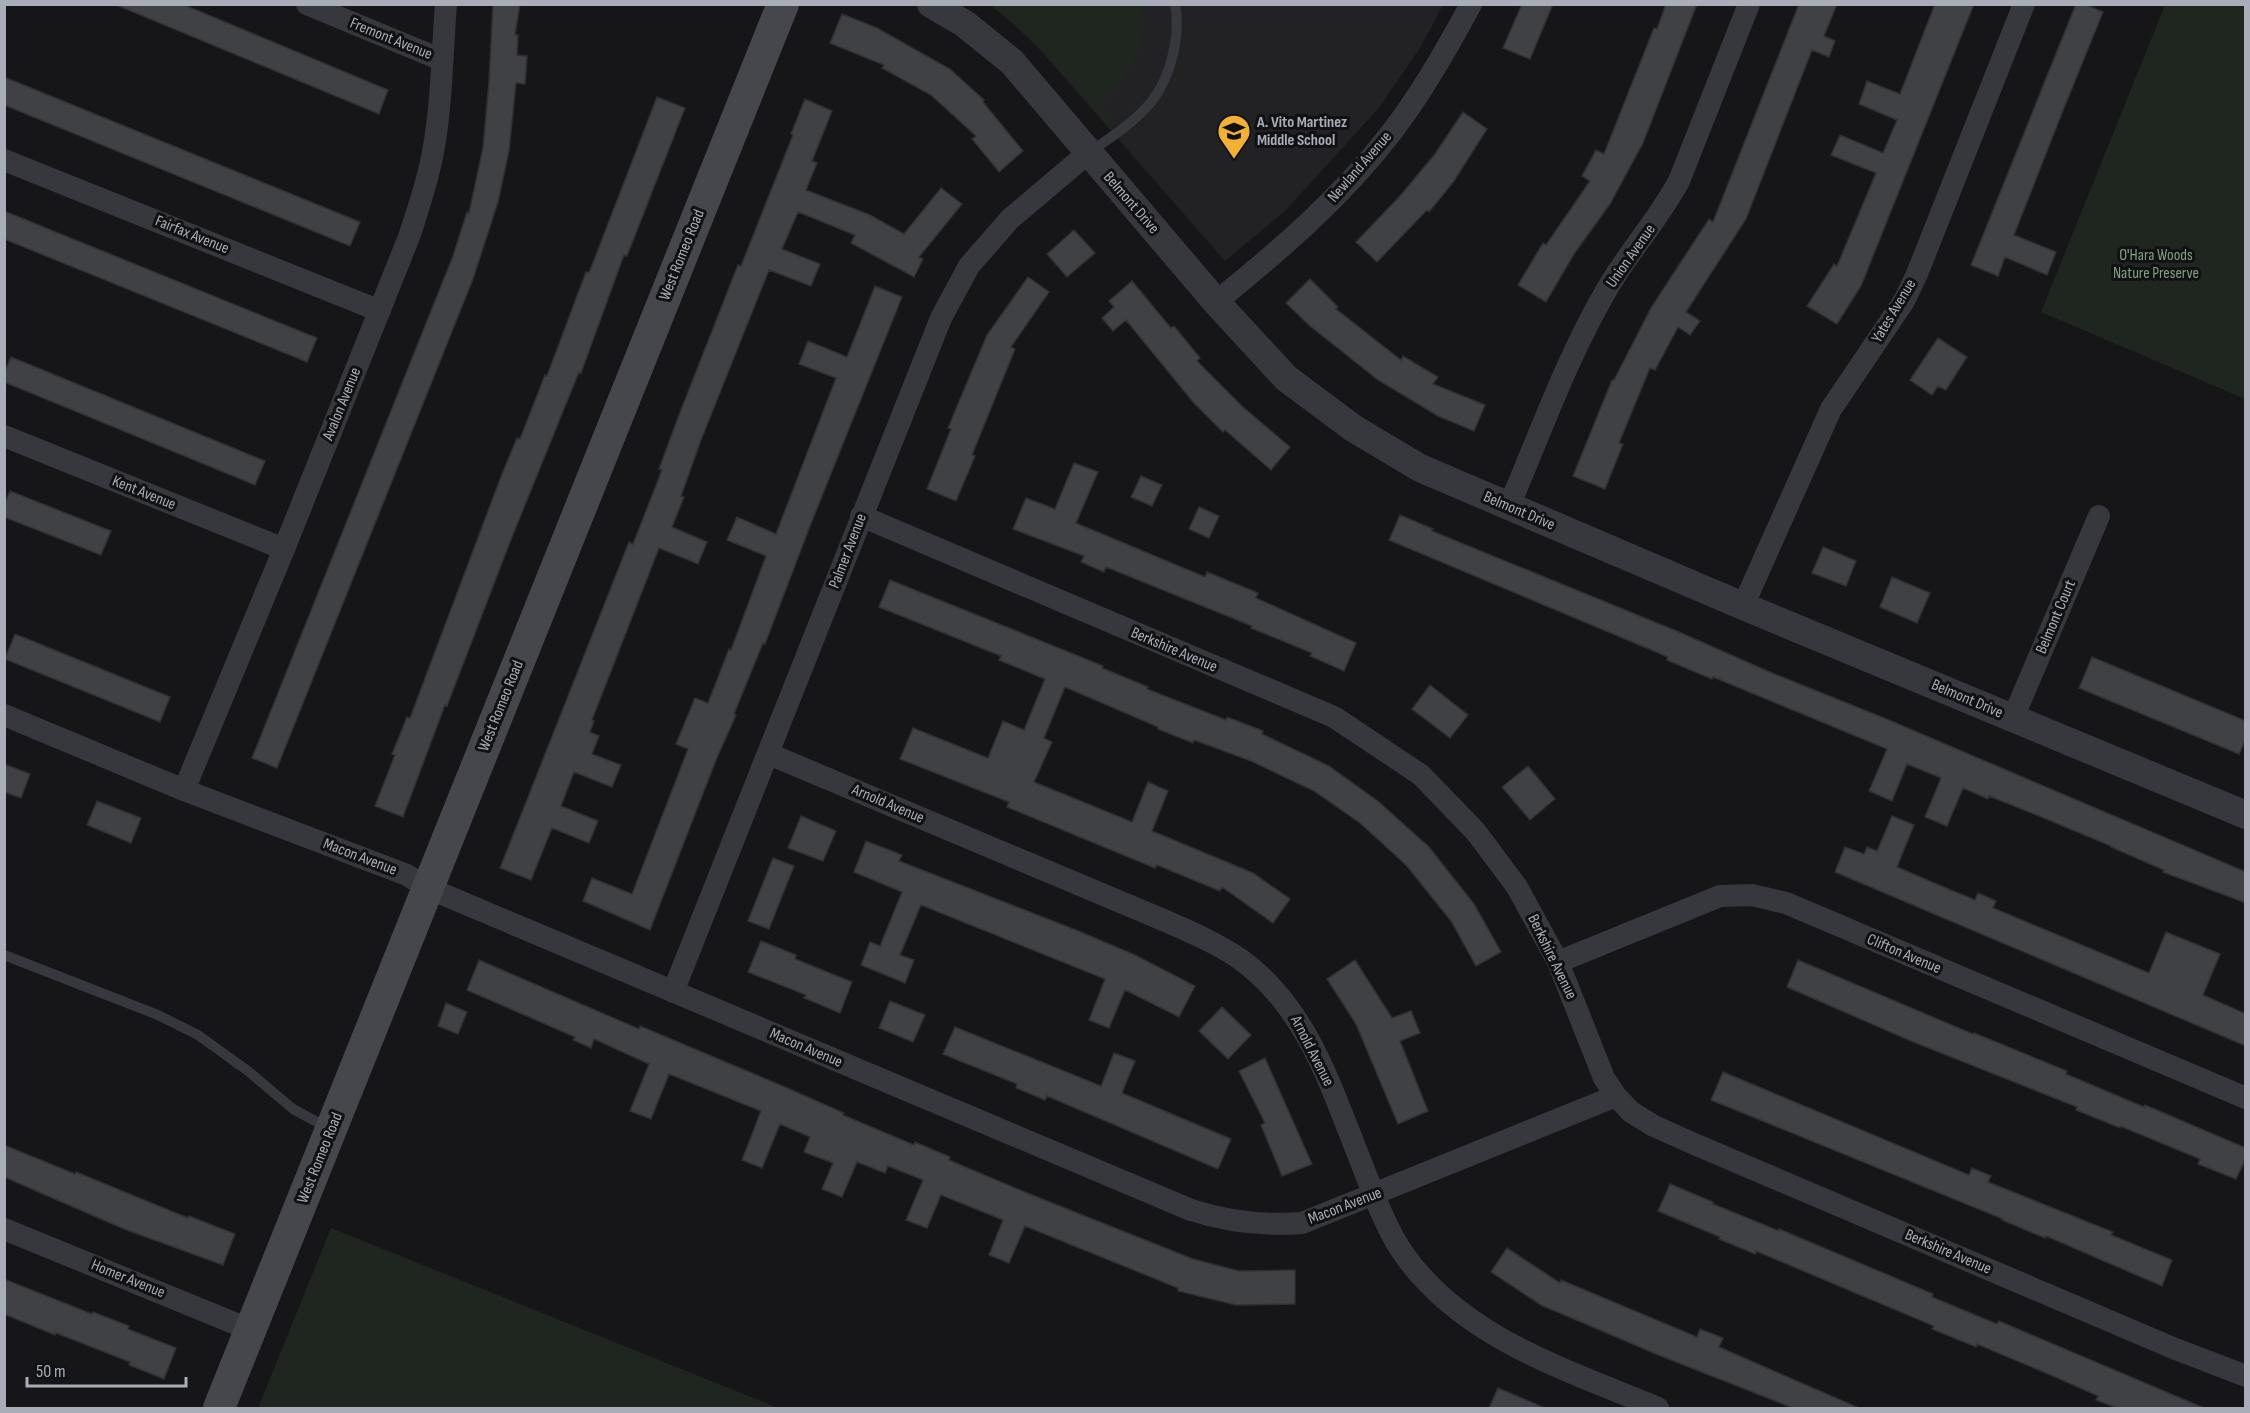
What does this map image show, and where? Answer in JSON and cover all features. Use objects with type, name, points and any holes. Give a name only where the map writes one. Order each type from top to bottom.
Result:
[{"type":"main road","name":"West Romeo Road","points":[[219,1408],[783,4]]},
{"type":"street","name":"Fremont Avenue","points":[[307,4],[442,60]]},
{"type":"street","name":"Avalon Avenue","points":[[184,790],[284,549],[409,237],[423,193],[434,141],[446,4]]},
{"type":"street","name":"Belmont Drive","points":[[931,4],[965,24],[1012,62],[1216,302],[1286,378],[1353,428],[1420,468],[1743,606],[2246,815]]},
{"type":"street","name":"Newland Avenue","points":[[1216,302],[1316,216],[1390,134],[1442,58],[1471,4]]},
{"type":"street","name":"Union Avenue","points":[[1509,506],[1582,335],[1611,283],[1665,206],[1679,181],[1749,4]]},
{"type":"street","name":"Yates Avenue","points":[[1743,606],[1831,409],[1904,301],[1917,274],[2025,4]]},
{"type":"street","name":"Palmer Avenue","points":[[673,992],[941,318],[969,266],[1010,219],[1089,153]]},
{"type":"street","name":"Fairfax Avenue","points":[[4,160],[380,311]]},
{"type":"street","name":"Kent Avenue","points":[[4,436],[284,549]]},
{"type":"street","name":"Berkshire Avenue","points":[[861,516],[1334,717],[1421,775],[1476,832],[1517,887],[1558,962],[1604,1078],[1630,1112],[1654,1126],[2173,1348],[2246,1376]]},
{"type":"street","name":"Belmont Court","points":[[2013,718],[2099,516]]},
{"type":"street","name":"Macon Avenue","points":[[4,715],[184,790],[407,875],[428,888],[1212,1217],[1252,1224],[1302,1223],[1616,1096]]},
{"type":"street","name":"Arnold Avenue","points":[[769,754],[1168,922],[1208,940],[1240,959],[1267,982],[1291,1009],[1308,1035],[1322,1064],[1374,1195],[1402,1252],[1445,1301],[1506,1343],[1658,1408]]},
{"type":"street","name":"Clifton Avenue","points":[[1558,962],[1720,896],[1752,895],[1786,903],[2246,1098]]},
{"type":"street","name":"Homer Avenue","points":[[4,1229],[251,1330]]},
{"type":"lane","points":[[1089,153],[1121,130],[1152,100],[1172,63],[1178,20],[1175,4]]},
{"type":"lane","points":[[4,955],[158,1014],[198,1035],[248,1071],[293,1109],[331,1130]]},
{"type":"shaded area","name":"A. Vito Martinez Middle School","points":[[1001,5],[1443,5],[1420,48],[1378,109],[1285,211],[1225,261]]},
{"type":"green space","points":[[990,5],[1140,5],[1142,33],[1135,59],[1120,83],[1101,104],[1113,119],[1107,125],[1037,47]]},
{"type":"green space","name":"O'Hara Woods Nature Preserve","points":[[2165,5],[2245,5],[2245,399],[2041,312]]},
{"type":"green space","points":[[331,1228],[778,1408],[258,1408]]},
{"type":"building","points":[[114,4],[182,4],[388,90],[379,114]]},
{"type":"building","points":[[493,4],[520,4],[515,35],[518,35],[517,55],[527,56],[525,84],[516,83],[509,151],[498,202],[473,279],[277,768],[252,758],[453,256],[467,212],[469,213],[483,148]]},
{"type":"building","points":[[1522,4],[1553,4],[1530,59],[1503,48]]},
{"type":"building","points":[[1666,4],[1697,4],[1643,143],[1610,204],[1574,254],[1546,302],[1518,285],[1543,243],[1546,245],[1590,181],[1582,176],[1596,150],[1604,154],[1654,28],[1657,29]]},
{"type":"building","points":[[1799,4],[1837,4],[1824,36],[1835,41],[1829,57],[1812,50],[1746,219],[1686,312],[1700,321],[1690,335],[1678,327],[1655,370],[1650,368],[1619,443],[1623,444],[1605,489],[1573,476],[1612,380],[1651,308],[1709,219],[1713,222]]},
{"type":"building","points":[[1935,4],[1974,4],[1861,286],[1837,324],[1807,306],[1834,264],[1837,266],[1876,173],[1831,155],[1840,135],[1883,153],[1897,120],[1859,104],[1867,81],[1900,94]]},
{"type":"building","points":[[2076,4],[2084,4],[2103,12],[2014,235],[2056,252],[2047,275],[2005,257],[1998,276],[1971,265]]},
{"type":"building","points":[[842,14],[877,28],[950,69],[984,100],[983,102],[1023,151],[999,172],[972,139],[976,136],[931,95],[882,68],[884,65],[830,43]]},
{"type":"building","points":[[4,77],[360,222],[350,246],[4,105]]},
{"type":"building","points":[[657,97],[685,108],[627,256],[624,255],[581,373],[579,372],[512,537],[447,706],[445,705],[403,817],[375,806],[395,755],[392,754],[407,717],[410,718],[502,474],[517,438],[520,439],[545,375],[547,376],[586,272],[589,273]]},
{"type":"building","points":[[805,99],[832,111],[812,161],[817,163],[806,190],[870,215],[904,234],[941,188],[962,204],[919,257],[923,259],[914,277],[851,243],[855,235],[798,212],[782,249],[820,264],[811,286],[769,270],[701,440],[681,496],[684,497],[672,527],[707,542],[698,564],[659,548],[592,720],[594,721],[590,732],[599,736],[592,754],[621,765],[612,787],[574,772],[561,806],[598,821],[589,843],[552,828],[531,880],[500,868],[629,542],[633,544],[662,470],[659,469],[679,415],[738,265],[741,266]]},
{"type":"building","points":[[1463,112],[1487,129],[1454,181],[1429,212],[1427,210],[1377,262],[1356,242],[1400,196],[1435,154]]},
{"type":"building","points":[[4,211],[317,338],[307,362],[4,239]]},
{"type":"building","points":[[1074,230],[1095,253],[1067,277],[1047,254]]},
{"type":"building","points":[[1028,277],[1049,292],[1011,347],[1015,349],[956,501],[927,489],[951,429],[948,428],[987,335]]},
{"type":"building","points":[[1310,279],[1338,307],[1336,309],[1401,360],[1403,356],[1438,377],[1433,384],[1485,405],[1474,431],[1438,416],[1378,380],[1310,326],[1286,303]]},
{"type":"building","points":[[1132,281],[1171,328],[1174,326],[1200,358],[1197,361],[1243,407],[1290,447],[1271,470],[1225,430],[1223,432],[1193,402],[1126,320],[1113,331],[1102,318],[1114,307],[1109,301]]},
{"type":"building","points":[[875,286],[902,297],[765,644],[763,643],[734,714],[736,715],[716,760],[650,930],[583,901],[592,878],[632,894],[688,749],[676,744],[695,698],[708,703],[729,649],[731,650],[766,556],[727,540],[737,517],[776,534],[836,378],[799,364],[808,341],[847,357]]},
{"type":"building","points":[[1938,338],[1967,357],[1946,390],[1938,386],[1932,395],[1910,380]]},
{"type":"building","points":[[11,357],[265,461],[255,485],[4,382],[4,373]]},
{"type":"building","points":[[1074,463],[1098,472],[1076,523],[1205,577],[1207,572],[1258,593],[1256,598],[1356,643],[1344,671],[1310,656],[1312,653],[1251,628],[1252,626],[1106,567],[1104,572],[1081,562],[1084,556],[1013,529],[1026,498],[1055,509]]},
{"type":"building","points":[[1141,476],[1162,485],[1152,506],[1131,497]]},
{"type":"building","points":[[10,491],[111,531],[101,555],[4,517],[4,505]]},
{"type":"building","points":[[1199,507],[1219,516],[1209,538],[1189,529]]},
{"type":"building","points":[[1400,515],[1433,529],[1432,531],[1679,632],[2246,872],[2246,903],[2163,872],[2164,870],[2044,818],[1963,788],[1947,826],[1925,817],[1941,778],[1907,764],[1892,801],[1869,791],[1887,749],[1713,677],[1712,679],[1667,660],[1668,657],[1389,540]]},
{"type":"building","points":[[1823,547],[1856,561],[1846,586],[1812,573]]},
{"type":"building","points":[[1892,577],[1930,593],[1917,623],[1880,607]]},
{"type":"building","points":[[890,580],[1103,666],[1102,668],[1148,687],[1147,689],[1226,720],[1227,717],[1263,731],[1262,734],[1329,766],[1379,802],[1429,847],[1474,904],[1501,952],[1476,966],[1451,921],[1406,865],[1360,823],[1314,791],[1251,761],[1194,740],[1193,743],[1065,687],[1044,738],[1052,742],[1034,782],[1132,822],[1148,782],[1168,791],[1152,831],[1253,873],[1290,899],[1273,923],[1222,887],[1220,891],[1157,865],[1155,868],[1007,807],[1009,802],[900,759],[913,728],[988,758],[1003,721],[1024,730],[1045,679],[999,660],[1001,656],[879,607]]},
{"type":"building","points":[[15,634],[170,697],[160,722],[5,659]]},
{"type":"building","points":[[2092,657],[2246,721],[2246,738],[2239,754],[2079,688]]},
{"type":"building","points":[[1430,685],[1468,715],[1450,738],[1412,709]]},
{"type":"building","points":[[4,764],[30,774],[21,798],[4,792]]},
{"type":"building","points":[[1528,766],[1555,799],[1530,820],[1502,787]]},
{"type":"building","points":[[97,801],[141,818],[131,843],[87,825]]},
{"type":"building","points":[[801,816],[836,831],[823,861],[788,848]]},
{"type":"building","points":[[1892,816],[1914,825],[1897,867],[1975,900],[1978,893],[1996,901],[1993,908],[2149,973],[2166,932],[2220,954],[2203,995],[2246,1014],[2246,1046],[1835,872],[1845,847],[1864,854],[1867,847],[1877,851]]},
{"type":"building","points":[[866,841],[902,855],[899,861],[1076,930],[1135,955],[1195,986],[1179,1017],[1125,990],[1109,1028],[1089,1020],[1105,979],[921,905],[900,955],[914,960],[905,983],[861,965],[870,942],[880,946],[902,892],[854,872]]},
{"type":"building","points":[[773,858],[794,866],[769,929],[748,921]]},
{"type":"building","points":[[761,941],[796,955],[795,959],[852,982],[840,1013],[804,998],[806,995],[748,972]]},
{"type":"building","points":[[479,960],[639,1029],[640,1026],[785,1087],[914,1145],[915,1142],[950,1157],[949,1160],[1027,1193],[1193,1259],[1239,1271],[1295,1270],[1295,1304],[1236,1305],[1178,1291],[1178,1288],[1025,1226],[1009,1263],[989,1255],[1003,1220],[941,1195],[927,1228],[906,1220],[923,1180],[888,1166],[885,1173],[857,1162],[842,1197],[822,1189],[833,1163],[804,1152],[810,1137],[780,1124],[762,1168],[742,1160],[761,1111],[669,1074],[651,1119],[630,1111],[649,1064],[594,1039],[591,1048],[573,1040],[575,1037],[467,990]]},
{"type":"building","points":[[1355,960],[1392,1018],[1411,1011],[1420,1033],[1400,1041],[1428,1111],[1398,1124],[1356,1024],[1327,979]]},
{"type":"building","points":[[1798,960],[2246,1148],[2246,1158],[2236,1179],[2198,1164],[2200,1159],[2076,1110],[2077,1107],[1911,1041],[1787,987]]},
{"type":"building","points":[[890,1001],[925,1015],[913,1042],[879,1028]]},
{"type":"building","points":[[446,1003],[467,1012],[458,1034],[438,1026]]},
{"type":"building","points":[[1222,1007],[1251,1035],[1228,1059],[1199,1031]]},
{"type":"building","points":[[955,1027],[1101,1086],[1114,1053],[1135,1061],[1122,1093],[1231,1139],[1218,1169],[1047,1096],[1045,1100],[1016,1088],[1017,1084],[943,1054]]},
{"type":"building","points":[[1265,1058],[1312,1164],[1282,1176],[1261,1125],[1265,1123],[1239,1071]]},
{"type":"building","points":[[1723,1072],[1969,1175],[1972,1168],[1991,1176],[1988,1182],[2113,1232],[2111,1235],[2172,1260],[2162,1286],[2046,1236],[2045,1238],[1711,1100]]},
{"type":"building","points":[[4,1145],[188,1218],[189,1216],[235,1234],[223,1265],[124,1229],[4,1177]]},
{"type":"building","points":[[1670,1184],[1713,1202],[1713,1204],[1779,1231],[1779,1229],[1933,1294],[1932,1297],[1997,1324],[1999,1321],[2204,1408],[2117,1408],[2096,1400],[2098,1396],[2053,1376],[1977,1344],[1976,1347],[1932,1329],[1934,1326],[1756,1251],[1755,1254],[1719,1239],[1720,1237],[1658,1211]]},
{"type":"building","points":[[1507,1248],[1560,1283],[1561,1280],[1697,1337],[1700,1329],[1723,1338],[1719,1347],[1859,1408],[1793,1408],[1656,1354],[1541,1305],[1491,1272]]},
{"type":"building","points":[[4,1279],[129,1326],[128,1329],[176,1348],[164,1379],[129,1365],[130,1362],[4,1314]]},
{"type":"building","points":[[1498,1388],[1545,1408],[1489,1408]]},
{"type":"place","name":"A. Vito Martinez Middle School","points":[[1234,160]]}]
